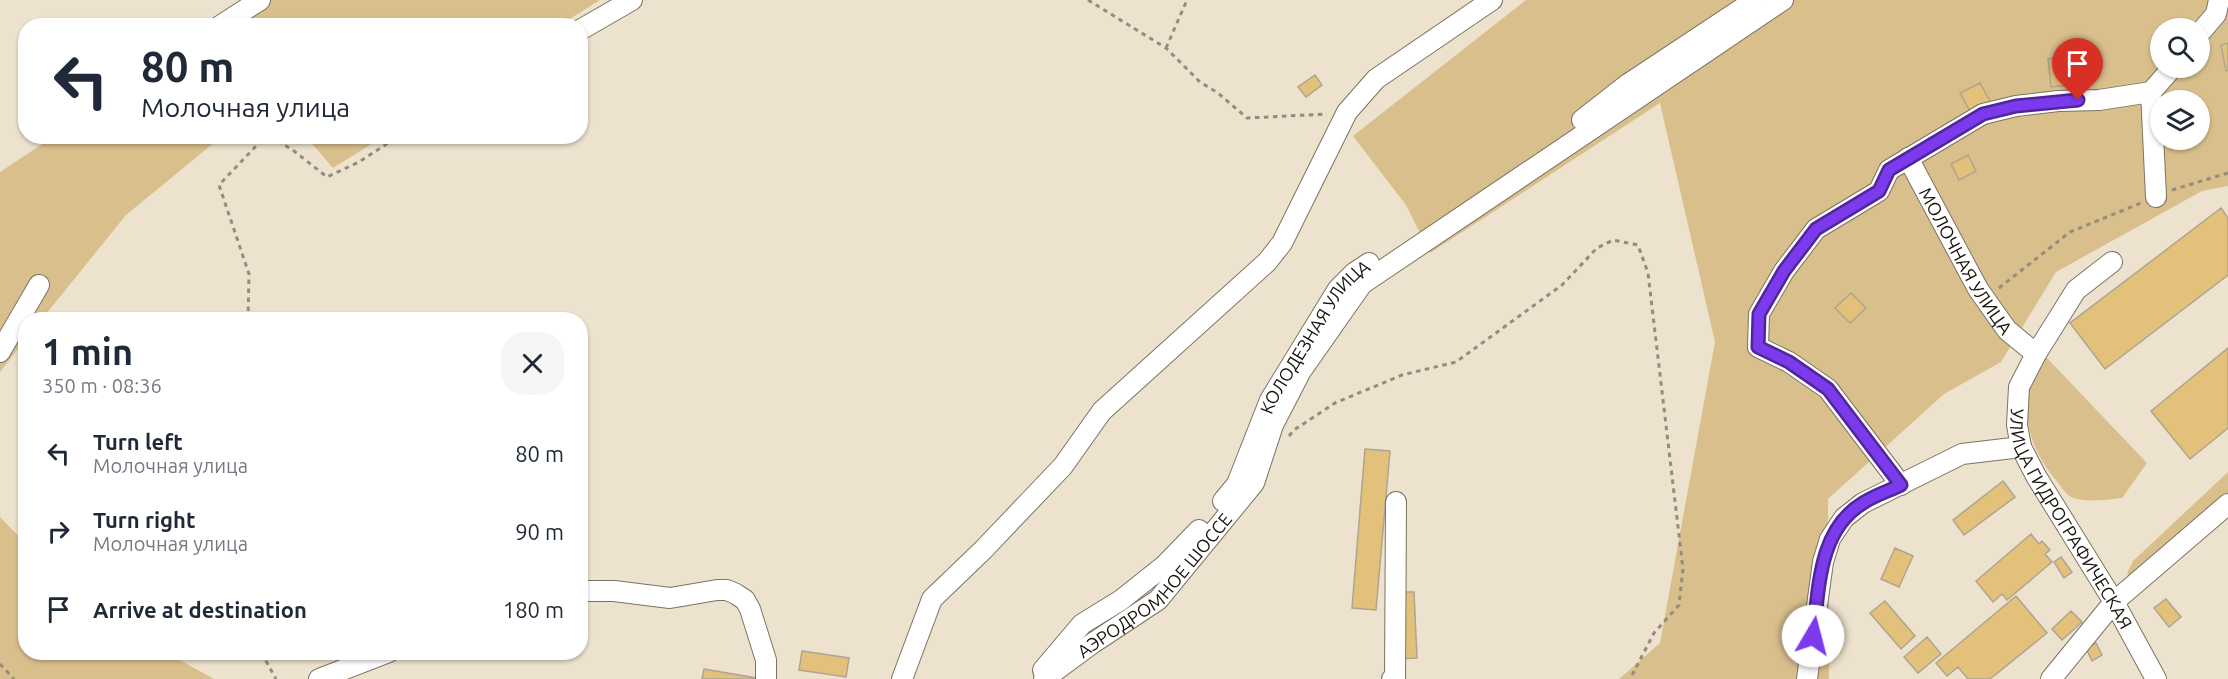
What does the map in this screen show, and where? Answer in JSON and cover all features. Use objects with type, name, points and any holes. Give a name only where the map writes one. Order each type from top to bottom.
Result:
[{"type":"street","points":[[232,18],[260,0]]},
{"type":"street","points":[[588,25],[632,0]]},
{"type":"street","points":[[902,679],[932,599],[983,550],[1063,466],[1102,411],[1267,262],[1282,243],[1347,112],[1376,79],[1492,0]]},
{"type":"street","name":"КОЛОДЕЗНАЯ УЛИЦА","points":[[1035,679],[1082,624],[1121,600],[1165,565],[1202,528],[1237,484],[1270,400],[1338,289],[1354,273],[1475,194],[1525,156],[1583,119],[1628,84],[1755,0]]},
{"type":"street","name":"КОЛОДЕЗНАЯ УЛИЦА","points":[[1254,483],[1273,425],[1301,371],[1362,284],[1783,0]]},
{"type":"street","points":[[2210,21],[2216,14],[2219,0]]},
{"type":"street","points":[[2153,90],[2163,78]]},
{"type":"street","points":[[1901,485],[1828,389],[1789,362],[1758,347],[1759,314],[1784,271],[1816,229],[1879,191],[1889,170],[1983,114],[2016,106],[2058,101],[2099,100],[2150,92]]},
{"type":"street","points":[[2154,150],[2156,196]]},
{"type":"street","name":"МОЛОЧНАЯ УЛИЦА","points":[[1908,158],[1985,298],[2007,330],[2036,354]]},
{"type":"street","name":"УЛИЦА ГИДРОГРАФИЧЕСКАЯ","points":[[2112,262],[2076,290],[2036,354],[2019,387],[2018,425],[2021,447],[2036,476],[2114,602],[2156,679]]},
{"type":"street","points":[[23,312],[39,285]]},
{"type":"street","points":[[0,352],[18,321]]},
{"type":"street","points":[[1807,679],[1822,562],[1830,539],[1844,518],[1863,503],[1962,454],[2021,447]]},
{"type":"street","name":"АЭРОДРОМНОЕ ШОССЕ","points":[[1044,679],[1158,600],[1254,483]]},
{"type":"street","points":[[1392,679],[1395,678],[1396,502]]},
{"type":"street","points":[[2051,679],[2114,602],[2228,504]]},
{"type":"street","points":[[588,591],[614,591],[670,598],[717,590],[727,590],[736,594],[750,609],[766,660],[766,679]]},
{"type":"street","points":[[319,679],[368,660]]},
{"type":"path","points":[[1088,0],[1166,48],[1200,82],[1218,93],[1247,118],[1347,112]]},
{"type":"path","points":[[1166,48],[1187,0]]},
{"type":"path","points":[[248,312],[249,274],[219,184],[257,144]]},
{"type":"path","points":[[282,144],[327,177],[359,162],[387,144]]},
{"type":"path","points":[[1985,298],[2070,232],[2156,196],[2228,173]]},
{"type":"path","points":[[1287,439],[1294,430],[1335,403],[1402,375],[1456,362],[1562,285],[1597,248],[1613,240],[1638,245],[1648,273],[1683,569],[1680,605],[1654,633],[1630,679]]},
{"type":"path","points":[[266,660],[276,679]]},
{"type":"path","points":[[0,664],[14,679]]},
{"type":"shaded area","points":[[255,0],[600,0],[571,18],[231,18]]},
{"type":"shaded area","points":[[1526,0],[2228,0],[2228,186],[2202,191],[2056,272],[2001,362],[1944,394],[1828,499],[1829,679],[1619,679],[1660,643],[1715,342],[1660,103],[1430,253],[1406,205],[1353,136]]},
{"type":"shaded area","points":[[42,144],[212,144],[126,215],[48,312],[18,312],[18,349],[0,372],[0,172]]},
{"type":"shaded area","points":[[312,144],[372,144],[333,168]]},
{"type":"shaded area","points":[[2045,356],[2147,463],[2122,498],[2090,500],[2071,497],[2045,465],[2031,435],[2027,404],[2036,372]]},
{"type":"shaded area","points":[[2228,472],[2228,493],[2129,577],[2127,573],[2133,561]]},
{"type":"shaded area","points":[[0,517],[18,536],[18,660],[180,660],[214,679],[0,679]]},
{"type":"building","points":[[2228,43],[2228,70],[2226,71],[2221,45]]},
{"type":"building","points":[[2074,56],[2077,84],[2051,87],[2048,59]]},
{"type":"building","points":[[1315,75],[1322,85],[1306,97],[1298,87]]},
{"type":"building","points":[[1980,83],[1990,101],[1970,111],[1960,93]]},
{"type":"building","points":[[1968,155],[1976,171],[1959,180],[1951,164]]},
{"type":"building","points":[[2221,208],[2228,218],[2228,275],[2105,369],[2070,323]]},
{"type":"building","points":[[1851,293],[1866,308],[1850,323],[1835,308]]},
{"type":"building","points":[[2228,348],[2228,428],[2190,459],[2151,411]]},
{"type":"building","points":[[1365,449],[1390,451],[1376,610],[1352,608]]},
{"type":"building","points":[[2003,481],[2015,497],[1964,535],[1953,520]]},
{"type":"building","points":[[2031,534],[2039,544],[2042,541],[2050,550],[2045,554],[2052,562],[2007,600],[2002,594],[1993,602],[1976,581]]},
{"type":"building","points":[[1895,548],[1913,556],[1899,587],[1881,579]]},
{"type":"building","points":[[2061,557],[2072,572],[2064,578],[2054,562]]},
{"type":"building","points":[[1397,592],[1414,592],[1417,658],[1399,659]]},
{"type":"building","points":[[2016,596],[2047,633],[1990,679],[1968,679],[1958,667],[1947,676],[1936,663]]},
{"type":"building","points":[[2166,599],[2181,617],[2169,627],[2154,608]]},
{"type":"building","points":[[1885,601],[1915,636],[1901,649],[1870,613]]},
{"type":"building","points":[[2071,611],[2082,622],[2062,640],[2052,629]]},
{"type":"building","points":[[1927,637],[1941,654],[1918,673],[1904,657]]},
{"type":"building","points":[[2096,643],[2102,655],[2092,661],[2086,648]]},
{"type":"building","points":[[802,651],[849,658],[846,677],[799,670]]},
{"type":"building","points":[[704,669],[756,678],[756,679],[702,679]]},
{"type":"route","points":[[1813,636],[1822,562],[1830,539],[1844,518],[1863,503],[1901,485],[1828,389],[1789,362],[1758,347],[1759,314],[1784,271],[1816,229],[1879,191],[1889,170],[1983,114],[2016,106],[2078,100]]}]
